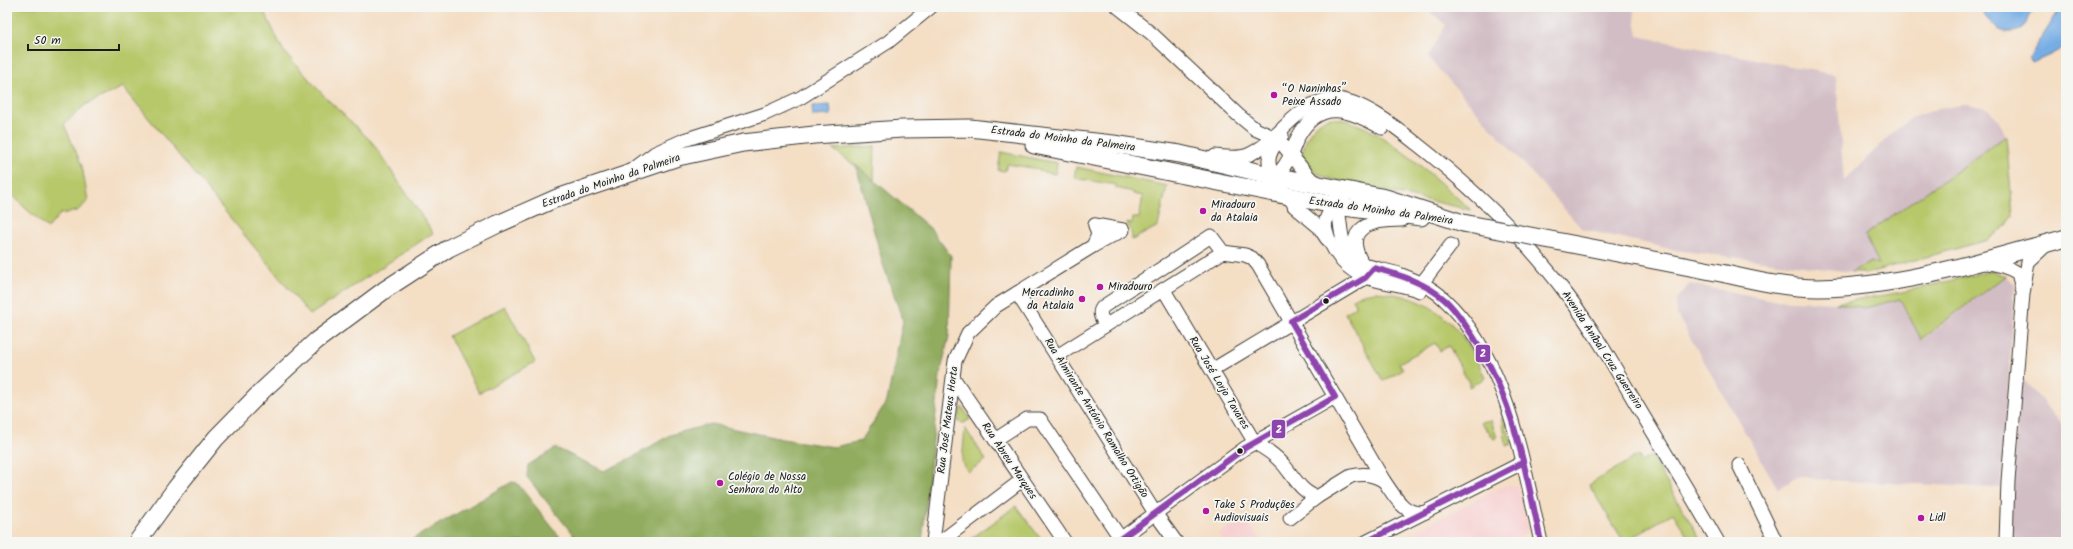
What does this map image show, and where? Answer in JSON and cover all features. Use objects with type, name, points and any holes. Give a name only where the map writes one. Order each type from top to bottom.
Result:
[{"type":"main road","name":"Estrada do Moinho da Palmeira","points":[[137,542],[176,488],[216,438],[263,390],[316,341],[386,288],[449,248],[498,224],[557,198],[678,157],[743,143],[814,135],[902,129],[970,128],[1137,147],[1180,154],[1274,176],[1386,198],[1455,222]]},
{"type":"main road","name":"Estrada do Moinho da Palmeira","points":[[902,129],[1005,139],[1337,206],[1455,222]]},
{"type":"main road","points":[[1455,222],[1591,246],[1760,281],[1818,288],[1856,286],[1902,279],[1970,264],[2066,238]]},
{"type":"street","points":[[630,172],[656,153],[684,140],[765,114],[800,98],[888,42],[931,7]]},
{"type":"street","points":[[1118,7],[1152,34],[1238,115],[1291,154],[1310,178],[1320,184],[1333,196],[1337,206],[1342,237],[1347,250],[1368,266],[1422,283],[1444,298],[1467,326],[1488,358],[1506,400],[1541,542]]},
{"type":"street","points":[[1137,147],[1234,158],[1247,156],[1272,140],[1294,117],[1321,102],[1334,99],[1368,110],[1397,128],[1441,163]]},
{"type":"street","points":[[1104,158],[1167,164],[1249,182],[1263,182],[1269,180],[1281,171],[1304,126],[1314,116],[1326,111],[1337,110],[1350,113],[1366,120],[1441,163]]},
{"type":"street","points":[[1272,140],[1269,159],[1274,176],[1277,183],[1301,212]]},
{"type":"street","name":"Avenida Aníbal Cruz Guerreiro","points":[[1441,163],[1492,209],[1535,254],[1569,296],[1608,355],[1718,542]]},
{"type":"street","points":[[1254,189],[1280,198],[1301,212],[1319,227],[1337,255],[1349,268],[1365,278],[1408,287],[1422,292],[1443,304],[1467,326]]},
{"type":"street","points":[[1337,255],[1329,239],[1326,226],[1328,214],[1337,206],[1347,201],[1362,199],[1424,210]]},
{"type":"street","points":[[1212,370],[1291,321],[1365,278],[1368,266],[1355,241],[1358,231],[1366,225],[1395,220],[1455,222]]},
{"type":"street","name":"Rua José Mateus Horta","points":[[933,542],[955,362],[968,333],[996,306],[1093,246],[1123,230],[1095,225],[1098,235],[1093,246]]},
{"type":"street","points":[[1106,325],[1100,315],[1100,311],[1104,306],[1211,236],[1223,252]]},
{"type":"street","points":[[2006,542],[2008,481],[2023,294],[2028,262],[2049,243]]},
{"type":"street","points":[[1422,283],[1451,245]]},
{"type":"street","points":[[1057,356],[1223,252],[1241,254],[1252,258],[1291,321],[1384,481],[1402,505],[1413,513],[1426,512]]},
{"type":"street","points":[[1970,264],[1994,263],[2018,273],[2023,294]]},
{"type":"street","name":"Rua José Lorjo Tavares","points":[[1164,290],[1255,443],[1272,454],[1306,493],[1317,498]]},
{"type":"street","name":"Rua Almirante António Ramalho Ortigão","points":[[1017,294],[1155,513],[1176,542]]},
{"type":"street","name":"Rua Abreu Marques","points":[[954,379],[1065,542]]},
{"type":"street","points":[[995,440],[1027,419],[1040,419],[1118,540],[1235,454],[1335,397]]},
{"type":"street","points":[[1290,518],[1351,476],[1365,464],[1367,453]]},
{"type":"street","points":[[1366,542],[1522,463]]},
{"type":"street","points":[[1739,465],[1776,542]]},
{"type":"street","points":[[1351,476],[1368,474],[1384,481]]},
{"type":"street","points":[[940,542],[1022,480]]},
{"type":"street","points":[[1394,528],[1400,522],[1402,505]]},
{"type":"street","points":[[936,523],[943,530],[952,532]]},
{"type":"shaded area","points":[[1424,7],[1633,7],[1638,36],[1836,75],[1844,181],[1890,135],[1911,118],[1938,109],[1967,104],[1987,108],[1997,118],[2006,136],[1865,235],[1879,264],[1871,262],[1851,272],[1675,250],[1582,229],[1428,57],[1446,25]]},
{"type":"shaded area","points":[[2005,276],[2015,284],[2001,488],[1825,480],[1799,476],[1778,489],[1677,315],[1676,300],[1690,284],[1773,300],[1836,303],[1865,308],[1900,299],[1922,340]]},
{"type":"shaded area","points":[[2024,380],[2066,429],[2066,542],[2009,542],[2019,389]]},
{"type":"shaded area","points":[[1508,485],[1517,485],[1519,489],[1528,531],[1514,542],[1393,542],[1497,489]]},
{"type":"shaded area","points":[[1244,522],[1248,524],[1262,542],[1225,542],[1219,534],[1228,527]]},
{"type":"green space","points":[[7,7],[262,7],[283,50],[325,97],[372,142],[433,233],[310,315],[123,87],[85,105],[64,124],[82,166],[88,201],[77,211],[60,214],[48,228],[24,207],[7,189]]},
{"type":"green space","points":[[1331,118],[1349,121],[1386,140],[1424,168],[1471,210],[1331,179],[1314,171],[1304,162],[1302,158],[1307,138],[1314,127],[1324,120]]},
{"type":"green space","points":[[2006,136],[2013,216],[2007,225],[1988,240],[1864,274],[1862,272],[1851,272],[1871,262],[1879,264],[1865,235]]},
{"type":"green space","points":[[875,146],[874,180],[833,149]]},
{"type":"green space","points":[[1001,152],[1057,163],[1055,174],[1039,171],[1039,169],[1007,164],[1005,171],[998,170]]},
{"type":"green space","name":"Colégio de Nossa Senhora do Alto","points":[[856,165],[930,228],[951,256],[949,336],[940,375],[922,542],[579,542],[527,477],[528,465],[556,448],[604,471],[628,460],[670,435],[711,424],[782,439],[834,447],[861,441],[887,401],[903,321],[883,264]]},
{"type":"green space","points":[[1076,167],[1167,186],[1158,226],[1132,240],[1132,235],[1127,223],[1132,224],[1133,218],[1139,218],[1143,196],[1116,188],[1116,185],[1074,178]]},
{"type":"green space","points":[[1992,271],[2005,276],[1921,339],[1900,299],[1865,308],[1836,303],[1902,292]]},
{"type":"green space","points":[[1375,292],[1395,294],[1413,299],[1444,317],[1467,343],[1485,378],[1469,387],[1469,383],[1449,346],[1440,351],[1435,343],[1399,363],[1403,370],[1383,381],[1345,313],[1354,308],[1355,304],[1352,299],[1363,294]]},
{"type":"green space","points":[[505,306],[535,362],[479,393],[449,336]]},
{"type":"green space","points":[[1501,405],[1512,444],[1506,446]]},
{"type":"green space","points":[[962,407],[970,419],[964,423],[958,422]]},
{"type":"green space","points":[[1491,420],[1497,438],[1494,439],[1481,422]]},
{"type":"green space","points":[[965,428],[986,460],[968,472],[962,462]]},
{"type":"green space","points":[[1638,455],[1642,462],[1651,456],[1702,542],[1691,542],[1673,513],[1624,542],[1589,485]]},
{"type":"green space","points":[[512,482],[517,483],[564,542],[411,542],[411,540]]},
{"type":"green space","points":[[1016,506],[1043,542],[968,542],[968,541]]},
{"type":"water","points":[[1985,7],[2034,7],[2023,29],[2005,32],[1992,24],[1983,14]]},
{"type":"water","points":[[2061,7],[2066,7],[2066,46],[2032,63],[2029,58]]},
{"type":"water","points":[[830,105],[831,115],[813,116],[812,106]]},
{"type":"transit line","name":"2","points":[[1116,542],[1245,448],[1335,397],[1291,321],[1365,278],[1374,268],[1411,280],[1429,288],[1437,294],[1456,312],[1482,351],[1495,376],[1515,430],[1541,542]]},
{"type":"transit line","name":"2","points":[[1366,542],[1522,463]]},
{"type":"place","name":"“O Naninhas” Peixe Assado","points":[[1274,95]]},
{"type":"place","name":"Miradouro da Atalaia","points":[[1203,211]]},
{"type":"place","name":"Miradouro","points":[[1100,287]]},
{"type":"place","name":"Mercadinho da Atalaia","points":[[1082,299]]},
{"type":"place","name":"Colégio de Nossa Senhora do Alto","points":[[720,483]]},
{"type":"place","name":"Take 5 Produções Audiovisuais","points":[[1206,511]]},
{"type":"place","name":"Lidl","points":[[1921,518]]}]
